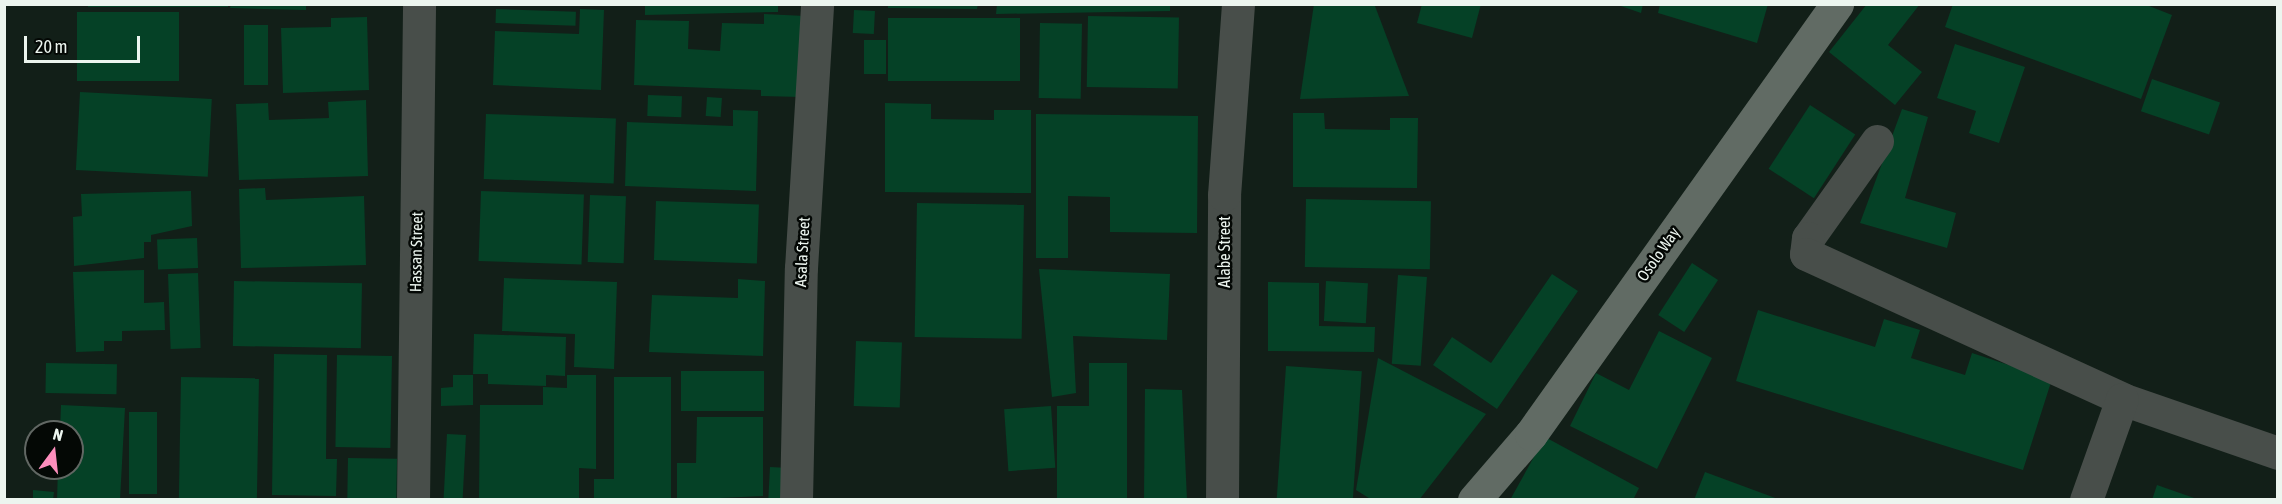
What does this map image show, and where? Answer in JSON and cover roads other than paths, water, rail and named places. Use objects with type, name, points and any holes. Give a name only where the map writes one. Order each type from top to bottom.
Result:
[{"type":"main road","name":"Osolo Way","points":[[1474,500],[1530,434],[1837,4]]},
{"type":"street","name":"Hassan Street","points":[[413,500],[419,4]]},
{"type":"street","name":"Asala Street","points":[[796,500],[801,268],[817,4]]},
{"type":"street","name":"Alabe Street","points":[[1222,500],[1224,195],[1238,4]]},
{"type":"street","points":[[1877,141],[1808,238],[1806,254],[2122,399],[2277,453]]},
{"type":"street","points":[[2086,500],[2122,399]]}]
